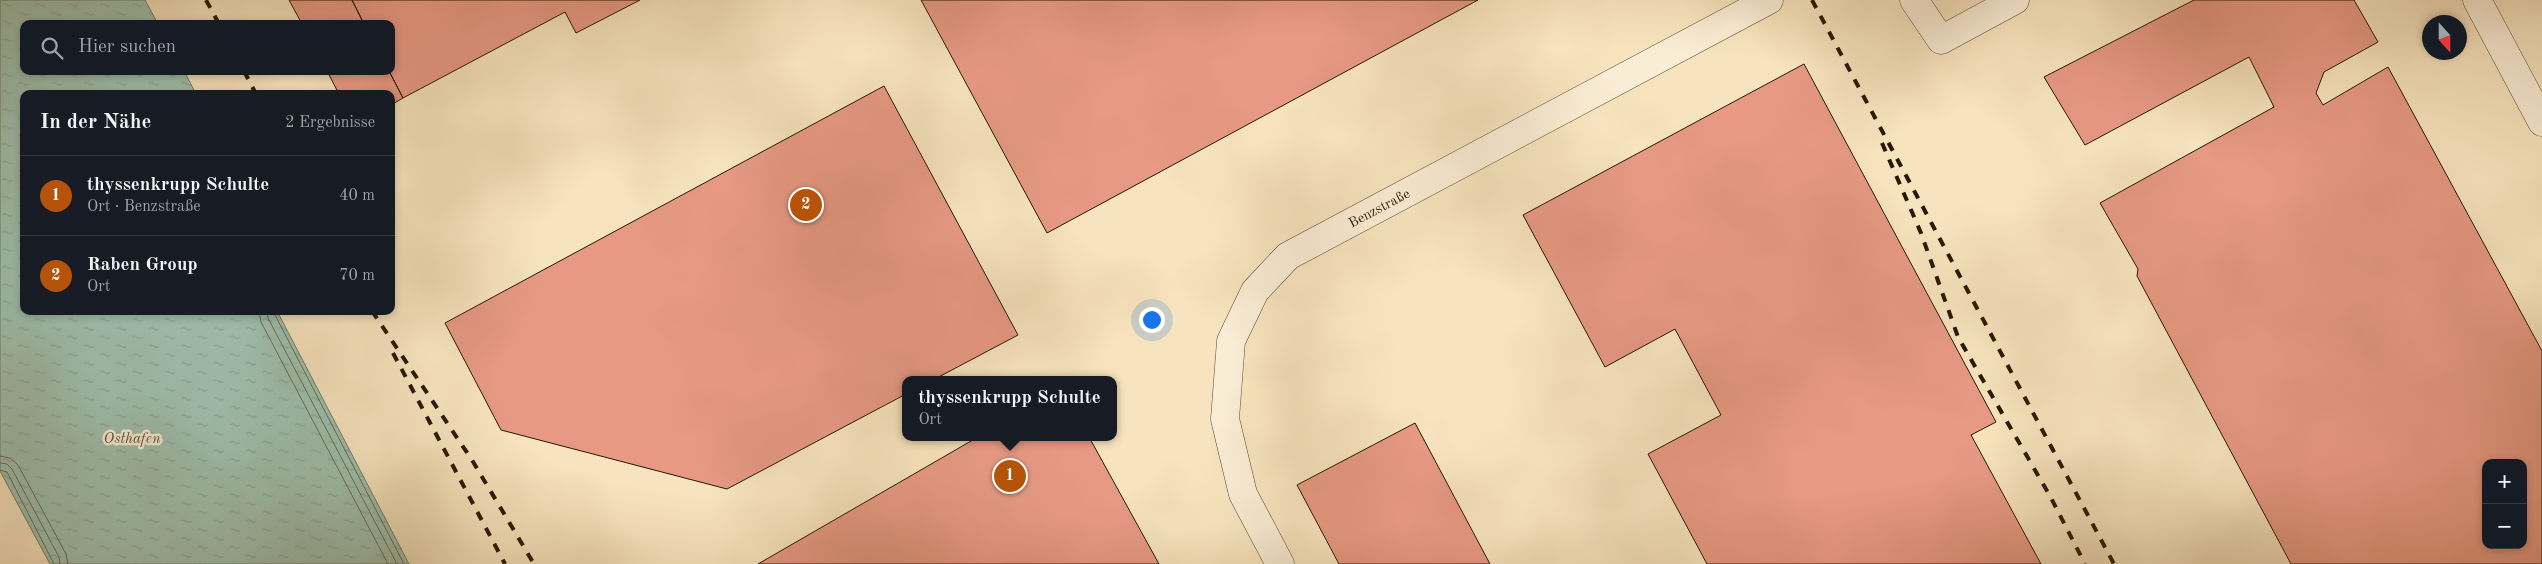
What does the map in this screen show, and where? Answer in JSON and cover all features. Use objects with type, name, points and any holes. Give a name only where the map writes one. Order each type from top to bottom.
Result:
[{"type":"street","name":"Benzstraße","points":[[1280,564],[1243,494],[1225,419],[1231,341],[1255,292],[1288,256],[1769,0]]},
{"type":"street","points":[[1914,0],[1941,40],[2015,0]]},
{"type":"street","points":[[2477,0],[2542,122]]},
{"type":"water","name":"Osthafen","points":[[0,0],[145,0],[156,20],[20,20],[20,75],[186,75],[194,90],[20,90],[20,315],[279,315],[409,564],[50,564],[0,471]]},
{"type":"building","points":[[289,0],[352,0],[362,20],[300,20]]},
{"type":"building","points":[[352,0],[640,0],[576,33],[565,12],[403,98],[391,75],[395,75],[395,20],[362,20]]},
{"type":"building","points":[[921,0],[1478,0],[1047,233]]},
{"type":"building","points":[[2194,0],[2354,0],[2378,42],[2324,72],[2316,93],[2323,105],[2388,67],[2542,351],[2542,564],[2291,564],[2137,276],[2138,269],[2100,203],[2274,107],[2249,57],[2085,145],[2044,77]]},
{"type":"building","points":[[1804,64],[1996,422],[1971,435],[2041,564],[1707,564],[1648,454],[1721,415],[1675,329],[1605,367],[1523,215]]},
{"type":"building","points":[[329,75],[391,75],[403,98],[395,103],[395,90],[337,90]]},
{"type":"building","points":[[884,86],[1018,335],[941,376],[902,376],[902,396],[727,489],[501,430],[445,323]]},
{"type":"building","points":[[1415,423],[1490,564],[1339,564],[1297,485]]},
{"type":"building","points":[[971,441],[1091,441],[1159,564],[758,564]]},
{"type":"railway","points":[[206,0],[217,20]]},
{"type":"railway","points":[[1812,0],[2114,564]]},
{"type":"railway","points":[[246,75],[254,90]]},
{"type":"railway","points":[[1882,143],[1921,233],[1958,337],[2050,496],[2085,564]]},
{"type":"railway","points":[[375,315],[472,460],[534,564]]},
{"type":"railway","points":[[393,353],[505,564]]},
{"type":"place","name":"Raben Group","points":[[806,205]]},
{"type":"place","name":"thyssenkrupp Schulte","points":[[1010,476]]}]
